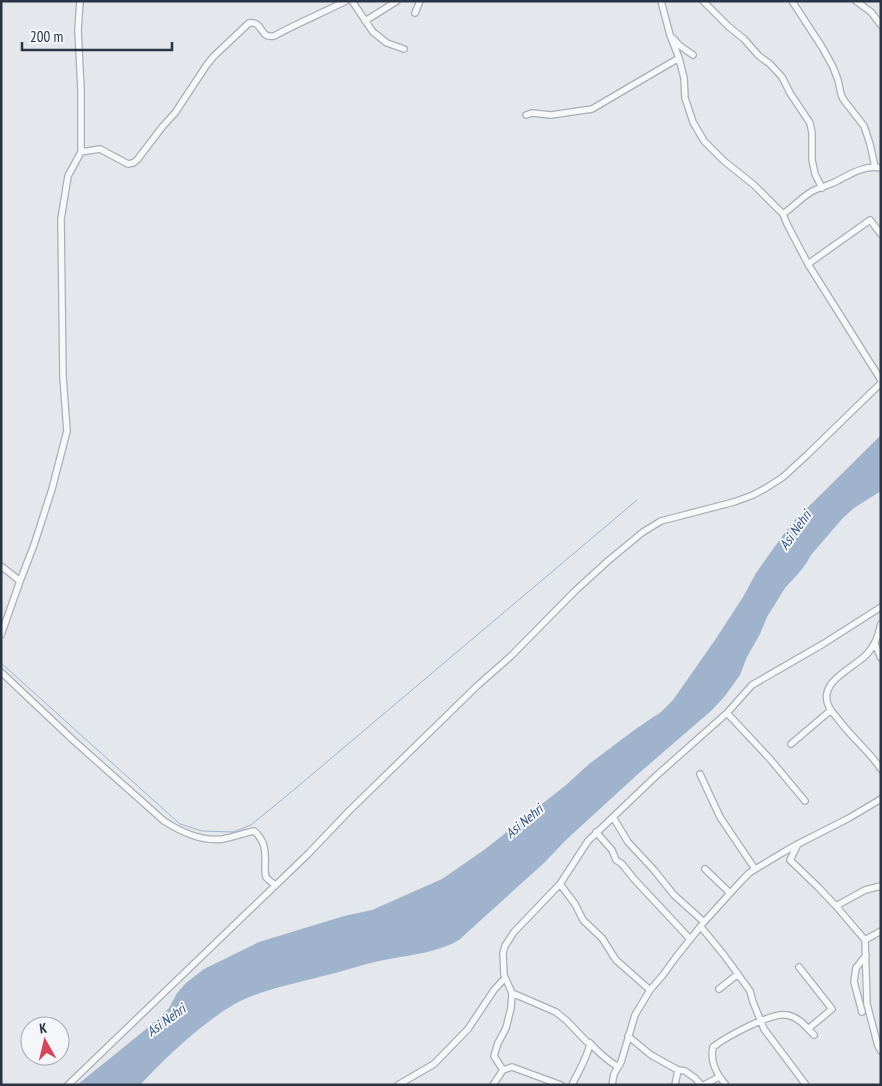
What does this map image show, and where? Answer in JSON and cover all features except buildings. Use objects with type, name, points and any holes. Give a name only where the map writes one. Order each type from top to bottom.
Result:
[{"type":"street","points":[[1,635],[50,496],[67,431],[63,377],[61,219],[68,176],[81,152],[81,90],[78,30],[80,1]]},
{"type":"street","points":[[81,152],[100,149],[128,164],[133,164],[175,114],[213,57],[249,23],[254,22],[258,24],[265,35],[270,37],[346,1]]},
{"type":"street","points":[[352,1],[380,39],[387,44],[404,49]]},
{"type":"street","points":[[365,20],[397,1]]},
{"type":"street","points":[[415,13],[420,1]]},
{"type":"street","points":[[68,1085],[308,854],[476,686],[511,656],[575,591],[628,543],[652,525],[661,521],[734,502],[766,488],[797,465],[881,382],[808,264],[783,214],[754,185],[724,161],[704,141],[693,122],[685,98],[684,78],[679,58],[670,35],[661,1]]},
{"type":"street","points":[[703,1],[728,26],[744,38],[759,56],[770,64],[782,78],[790,94],[810,123],[812,160],[815,174],[822,188]]},
{"type":"street","points":[[783,214],[811,192],[849,174],[866,168],[878,167],[864,126],[843,99],[833,67],[792,1]]},
{"type":"street","points":[[856,1],[871,12],[881,25]]},
{"type":"street","points":[[670,35],[679,45],[693,55]]},
{"type":"street","points":[[526,115],[532,113],[550,115],[592,109],[679,58]]},
{"type":"street","points":[[808,264],[870,220],[881,234]]},
{"type":"street","points":[[1,566],[20,581]]},
{"type":"street","points":[[503,1070],[494,1056],[506,1028],[511,1008],[512,993],[505,978],[503,953],[514,932],[560,884],[588,841],[656,776],[727,713],[752,684],[823,644],[881,606]]},
{"type":"street","points":[[881,624],[875,644],[865,656],[828,687],[826,696],[830,710],[881,769]]},
{"type":"street","points":[[875,644],[881,658]]},
{"type":"street","points":[[1,672],[73,740],[177,830],[192,836],[222,839],[254,831],[263,842],[266,855],[266,878],[275,885]]},
{"type":"street","points":[[791,744],[830,710]]},
{"type":"street","points":[[727,713],[770,759],[805,801]]},
{"type":"street","points":[[700,774],[720,817],[755,870]]},
{"type":"street","points":[[612,1085],[614,1074],[621,1062],[635,1015],[650,990],[664,975],[690,939],[730,893],[749,873],[881,799]]},
{"type":"street","points":[[612,817],[628,842],[674,895],[703,924],[750,991],[764,1029],[806,1085]]},
{"type":"street","points":[[596,832],[612,850],[616,860],[622,864],[634,880],[690,939]]},
{"type":"street","points":[[798,844],[790,860],[836,906],[865,940],[867,1004],[881,1051]]},
{"type":"street","points":[[705,869],[730,893]]},
{"type":"street","points":[[560,884],[575,904],[583,920],[602,938],[616,960],[650,990]]},
{"type":"street","points":[[836,906],[865,890],[881,886]]},
{"type":"street","points":[[865,940],[881,931]]},
{"type":"street","points":[[862,1012],[854,982],[856,968],[866,955]]},
{"type":"street","points":[[799,968],[832,1009],[808,1030]]},
{"type":"street","points":[[719,989],[738,974]]},
{"type":"street","points":[[400,1084],[434,1064],[468,1030],[494,990],[505,978]]},
{"type":"street","points":[[512,993],[556,1012],[598,1052],[618,1067]]},
{"type":"street","points":[[726,1085],[713,1064],[711,1055],[713,1047],[730,1035],[768,1017],[785,1014],[801,1021],[814,1036]]},
{"type":"street","points":[[628,1036],[651,1055],[678,1070],[685,1071],[702,1085],[720,1077]]},
{"type":"street","points":[[572,1085],[589,1053],[590,1043]]},
{"type":"street","points":[[493,1085],[503,1070],[512,1067],[561,1085]]},
{"type":"street","points":[[675,1085],[678,1070]]},
{"type":"water","name":"Asi Nehri","points":[[881,435],[881,491],[854,508],[842,519],[785,588],[767,617],[740,675],[725,696],[711,711],[638,774],[459,940],[439,949],[369,964],[277,988],[243,1000],[221,1013],[196,1032],[140,1085],[77,1085],[156,1021],[169,1008],[177,993],[186,983],[204,969],[259,942],[344,916],[372,910],[442,879],[484,850],[566,785],[589,764],[661,712],[673,700],[715,640],[756,573],[791,524]]},
{"type":"waterway","points":[[1,663],[180,824],[202,831],[233,832],[251,825],[290,793],[637,500]]}]
